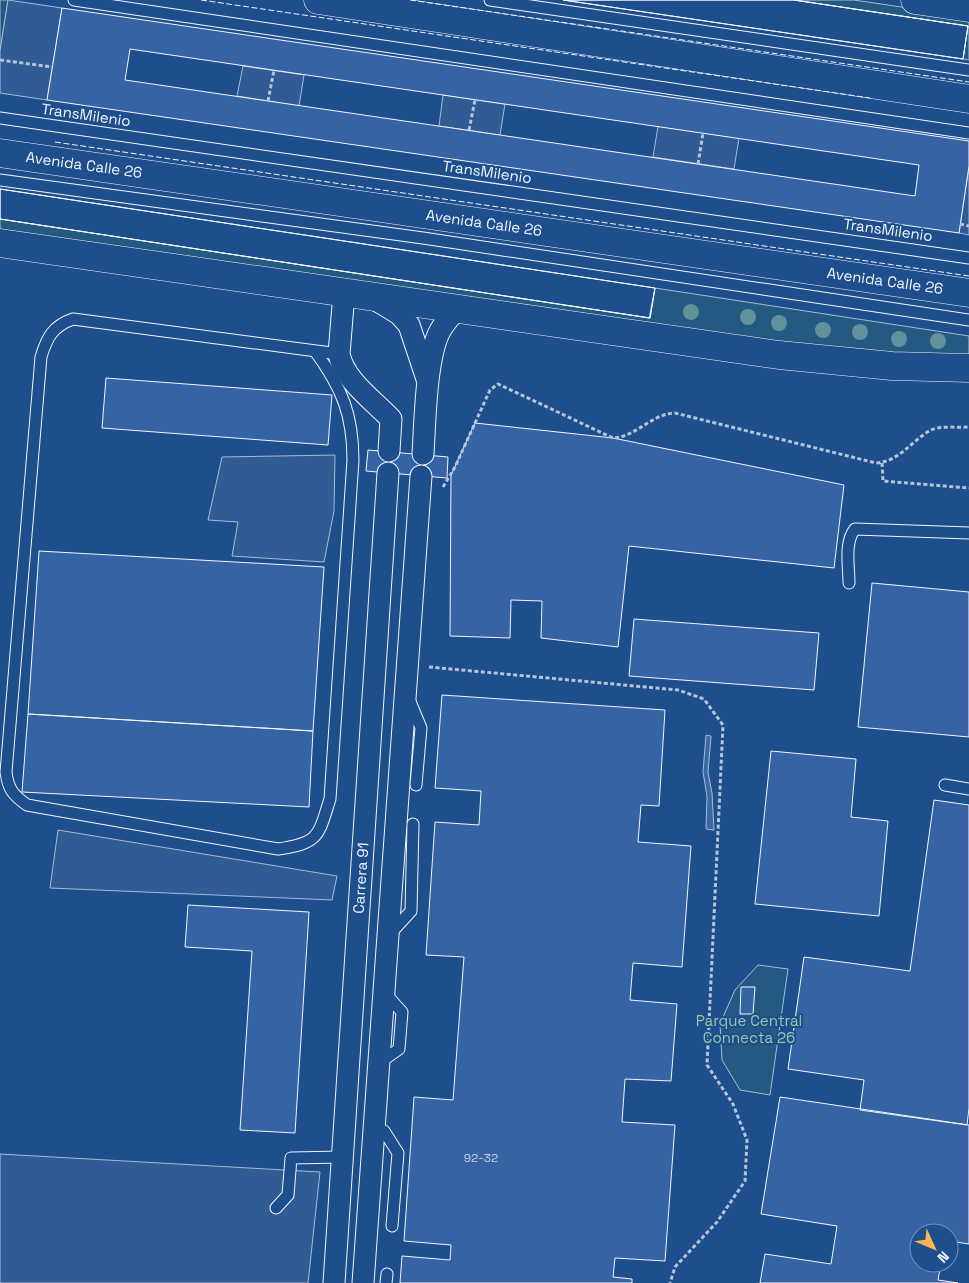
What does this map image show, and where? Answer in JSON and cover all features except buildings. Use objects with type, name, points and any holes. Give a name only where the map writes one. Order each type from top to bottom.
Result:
[{"type":"main road","points":[[318,0],[969,99]]},
{"type":"main road","points":[[915,0],[969,8]]},
{"type":"main road","name":"Avenida Calle 26","points":[[0,153],[969,292]]},
{"type":"main road","points":[[0,243],[779,355],[892,366],[969,368]]},
{"type":"street","points":[[344,293],[339,354],[343,368],[391,419],[425,423]]},
{"type":"street","points":[[371,297],[399,314],[409,325],[428,384]]},
{"type":"street","points":[[422,454],[428,384],[437,337],[456,310]]},
{"type":"street","points":[[389,451],[391,419]]},
{"type":"street","name":"Carrera 91","points":[[334,1283],[388,473]]},
{"type":"street","name":"Carrera 91","points":[[363,1283],[421,476]]},
{"type":"lane","points":[[74,0],[969,133]]},
{"type":"lane","points":[[490,0],[969,70]]},
{"type":"lane","name":"TransMilenio","points":[[0,118],[969,258]]},
{"type":"lane","points":[[0,180],[432,240],[969,320]]},
{"type":"lane","points":[[315,351],[333,376],[344,398],[353,431],[353,460],[330,799],[319,834],[301,845],[278,849],[27,805],[16,797],[7,786],[6,772],[41,357],[46,339],[59,324],[73,319],[339,354]]},
{"type":"lane","points":[[848,583],[850,535],[856,529],[969,533]]},
{"type":"lane","points":[[406,690],[421,728],[416,785]]},
{"type":"lane","points":[[945,785],[969,789]]},
{"type":"lane","points":[[388,936],[410,911],[413,824]]},
{"type":"lane","points":[[374,1129],[384,1131],[398,1153],[392,1226]]},
{"type":"lane","points":[[276,1208],[288,1195],[291,1158],[342,1157]]},
{"type":"path","points":[[0,60],[52,67]]},
{"type":"path","points":[[268,101],[274,70]]},
{"type":"path","points":[[469,130],[475,100]]},
{"type":"path","points":[[698,164],[703,133]]},
{"type":"path","points":[[960,224],[969,226]]},
{"type":"path","points":[[438,493],[455,467],[490,390],[498,384],[613,438],[625,436],[658,416],[675,413],[876,463],[882,463],[895,457],[931,429],[969,427]]},
{"type":"path","points":[[882,463],[883,481],[969,488]]},
{"type":"path","points":[[426,667],[678,690],[704,699],[723,725],[707,1064],[733,1104],[747,1140],[745,1181],[717,1222],[675,1267],[670,1283]]},
{"type":"green space","points":[[0,0],[8,0],[0,52]]},
{"type":"green space","points":[[794,0],[854,0],[969,17],[969,60],[963,59],[968,26]]},
{"type":"green space","points":[[0,219],[649,318],[655,288],[969,336],[969,358],[822,349],[0,232]]},
{"type":"green space","name":"Parque Central Connecta 26","points":[[758,965],[788,969],[770,1095],[740,1090],[722,1060],[720,1024],[735,990]]},
{"type":"shaded area","points":[[8,0],[62,8],[47,100],[0,93],[0,51]]},
{"type":"shaded area","points":[[243,66],[304,75],[299,106],[237,96]]},
{"type":"shaded area","points":[[443,95],[505,104],[500,135],[439,126]]},
{"type":"shaded area","points":[[658,126],[739,138],[734,169],[653,157]]},
{"type":"shaded area","points":[[969,166],[969,235],[959,233]]},
{"type":"shaded area","points":[[335,455],[334,511],[324,562],[232,556],[238,522],[208,520],[222,457]]},
{"type":"shaded area","points":[[706,735],[711,736],[708,772],[712,793],[714,830],[706,829],[707,796],[703,772]]},
{"type":"shaded area","points":[[58,830],[337,876],[332,900],[50,888]]},
{"type":"shaded area","points":[[0,1154],[320,1172],[308,1283],[0,1283]]},
{"type":"fence","points":[[201,0],[870,98]]},
{"type":"fence","points":[[410,0],[969,82]]},
{"type":"fence","points":[[55,142],[969,276]]}]
